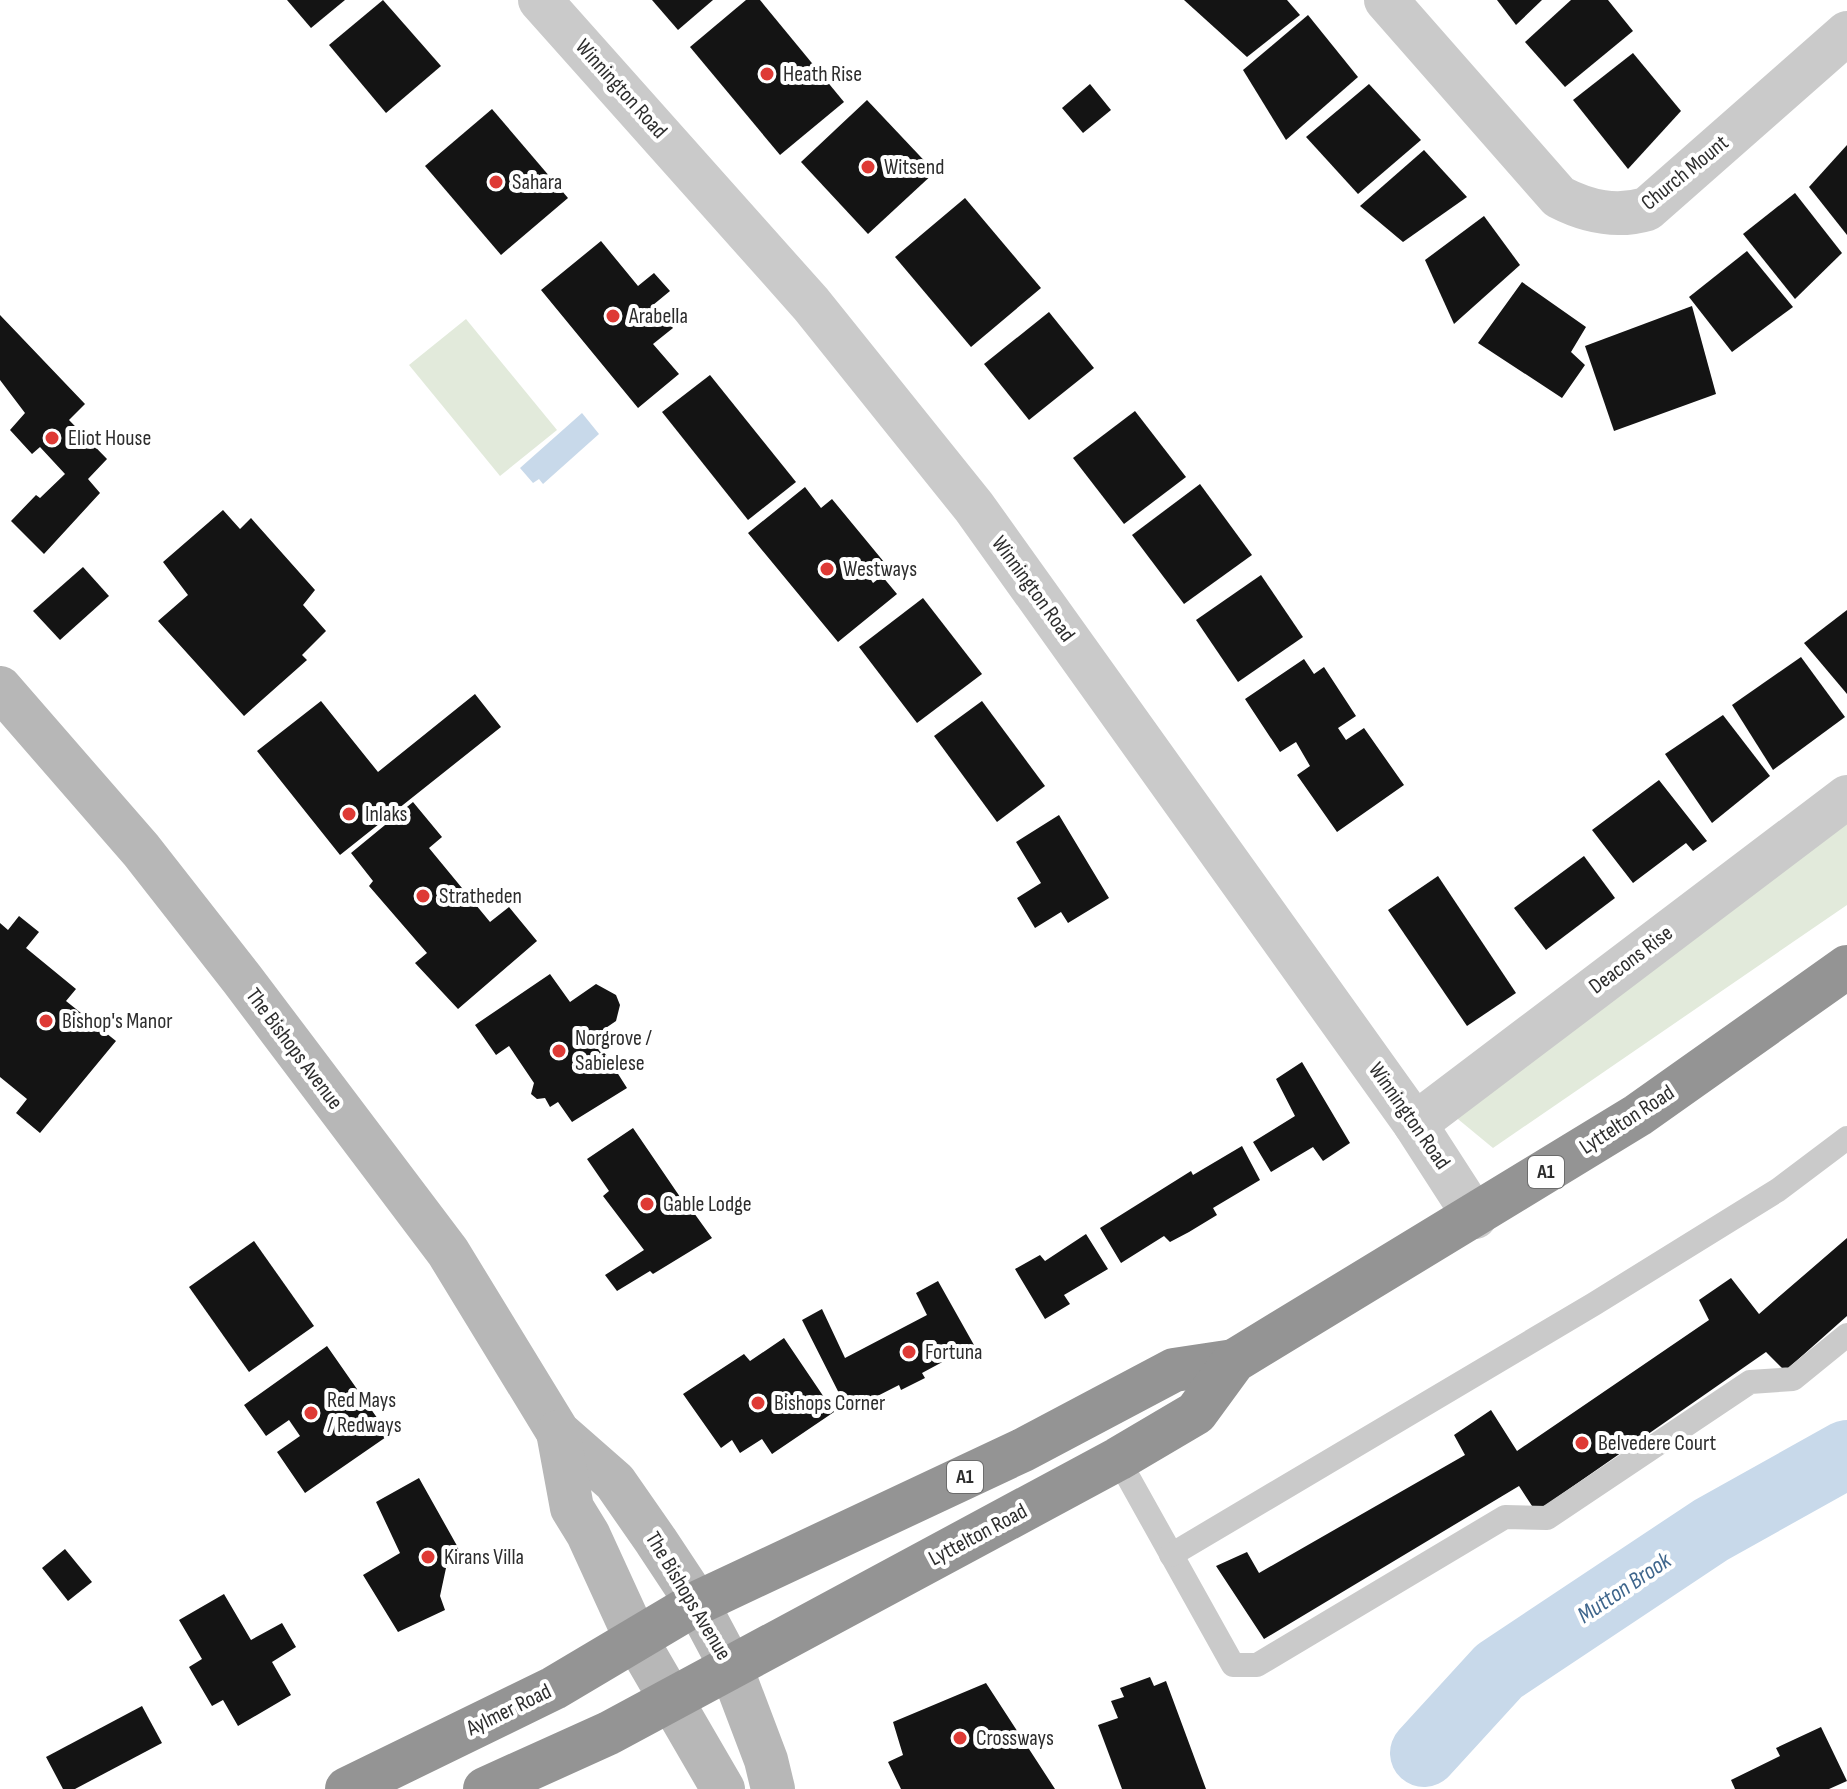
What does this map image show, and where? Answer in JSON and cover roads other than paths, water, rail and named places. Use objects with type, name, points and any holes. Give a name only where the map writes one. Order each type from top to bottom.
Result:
[{"type":"highway","name":"Lyttelton Road","points":[[667,1622],[1023,1450],[1174,1370],[1234,1361],[1638,1115],[1847,967]]},
{"type":"highway","name":"Lyttelton Road","points":[[701,1682],[1118,1459],[1196,1413],[1234,1361]]},
{"type":"highway","name":"Aylmer Road","points":[[347,1789],[554,1688],[667,1622]]},
{"type":"highway","name":"A1","points":[[485,1789],[609,1733],[701,1682]]},
{"type":"street","name":"Winnington Road","points":[[540,0],[811,304],[974,507],[1415,1124],[1475,1217]]},
{"type":"street","name":"Church Mount","points":[[1386,0],[1559,197],[1582,209],[1611,214],[1647,209],[1847,33]]},
{"type":"street","name":"The Bishops Avenue","points":[[0,688],[141,850],[448,1252],[558,1432],[615,1482],[667,1622],[701,1682],[766,1760],[773,1789]]},
{"type":"street","name":"Deacons Rise","points":[[1415,1124],[1847,797]]},
{"type":"street","name":"The Bishops Avenue","points":[[558,1432],[572,1508],[588,1534],[667,1622],[701,1682],[723,1789]]},
{"type":"lane","points":[[1171,1555],[1594,1304],[1778,1190],[1847,1138]]},
{"type":"lane","points":[[1118,1459],[1233,1665],[1257,1665],[1505,1517],[1547,1518],[1750,1382],[1793,1379],[1847,1335]]},
{"type":"water","points":[[582,413],[599,434],[543,484],[539,479],[533,483],[520,468]]},
{"type":"waterway","name":"Mutton Brook","points":[[1424,1753],[1499,1671],[1711,1530],[1847,1454]]},
{"type":"place","name":"Heath Rise","points":[[767,74]]},
{"type":"place","name":"Witsend","points":[[868,167]]},
{"type":"place","name":"Sahara","points":[[496,182]]},
{"type":"place","name":"Arabella","points":[[613,316]]},
{"type":"place","name":"Eliot House","points":[[52,438]]},
{"type":"place","name":"Westways","points":[[827,569]]},
{"type":"place","name":"Inlaks","points":[[349,814]]},
{"type":"place","name":"Stratheden","points":[[423,896]]},
{"type":"place","name":"Bishop's Manor","points":[[46,1021]]},
{"type":"place","name":"Norgrove / Sabielese","points":[[559,1051]]},
{"type":"place","name":"Gable Lodge","points":[[647,1204]]},
{"type":"place","name":"Fortuna","points":[[909,1352]]},
{"type":"place","name":"Bishops Corner","points":[[758,1403]]},
{"type":"place","name":"Red Mays / Redways","points":[[311,1413]]},
{"type":"place","name":"Belvedere Court","points":[[1582,1443]]},
{"type":"place","name":"Kirans Villa","points":[[428,1557]]},
{"type":"place","name":"Crossways","points":[[960,1738]]}]
